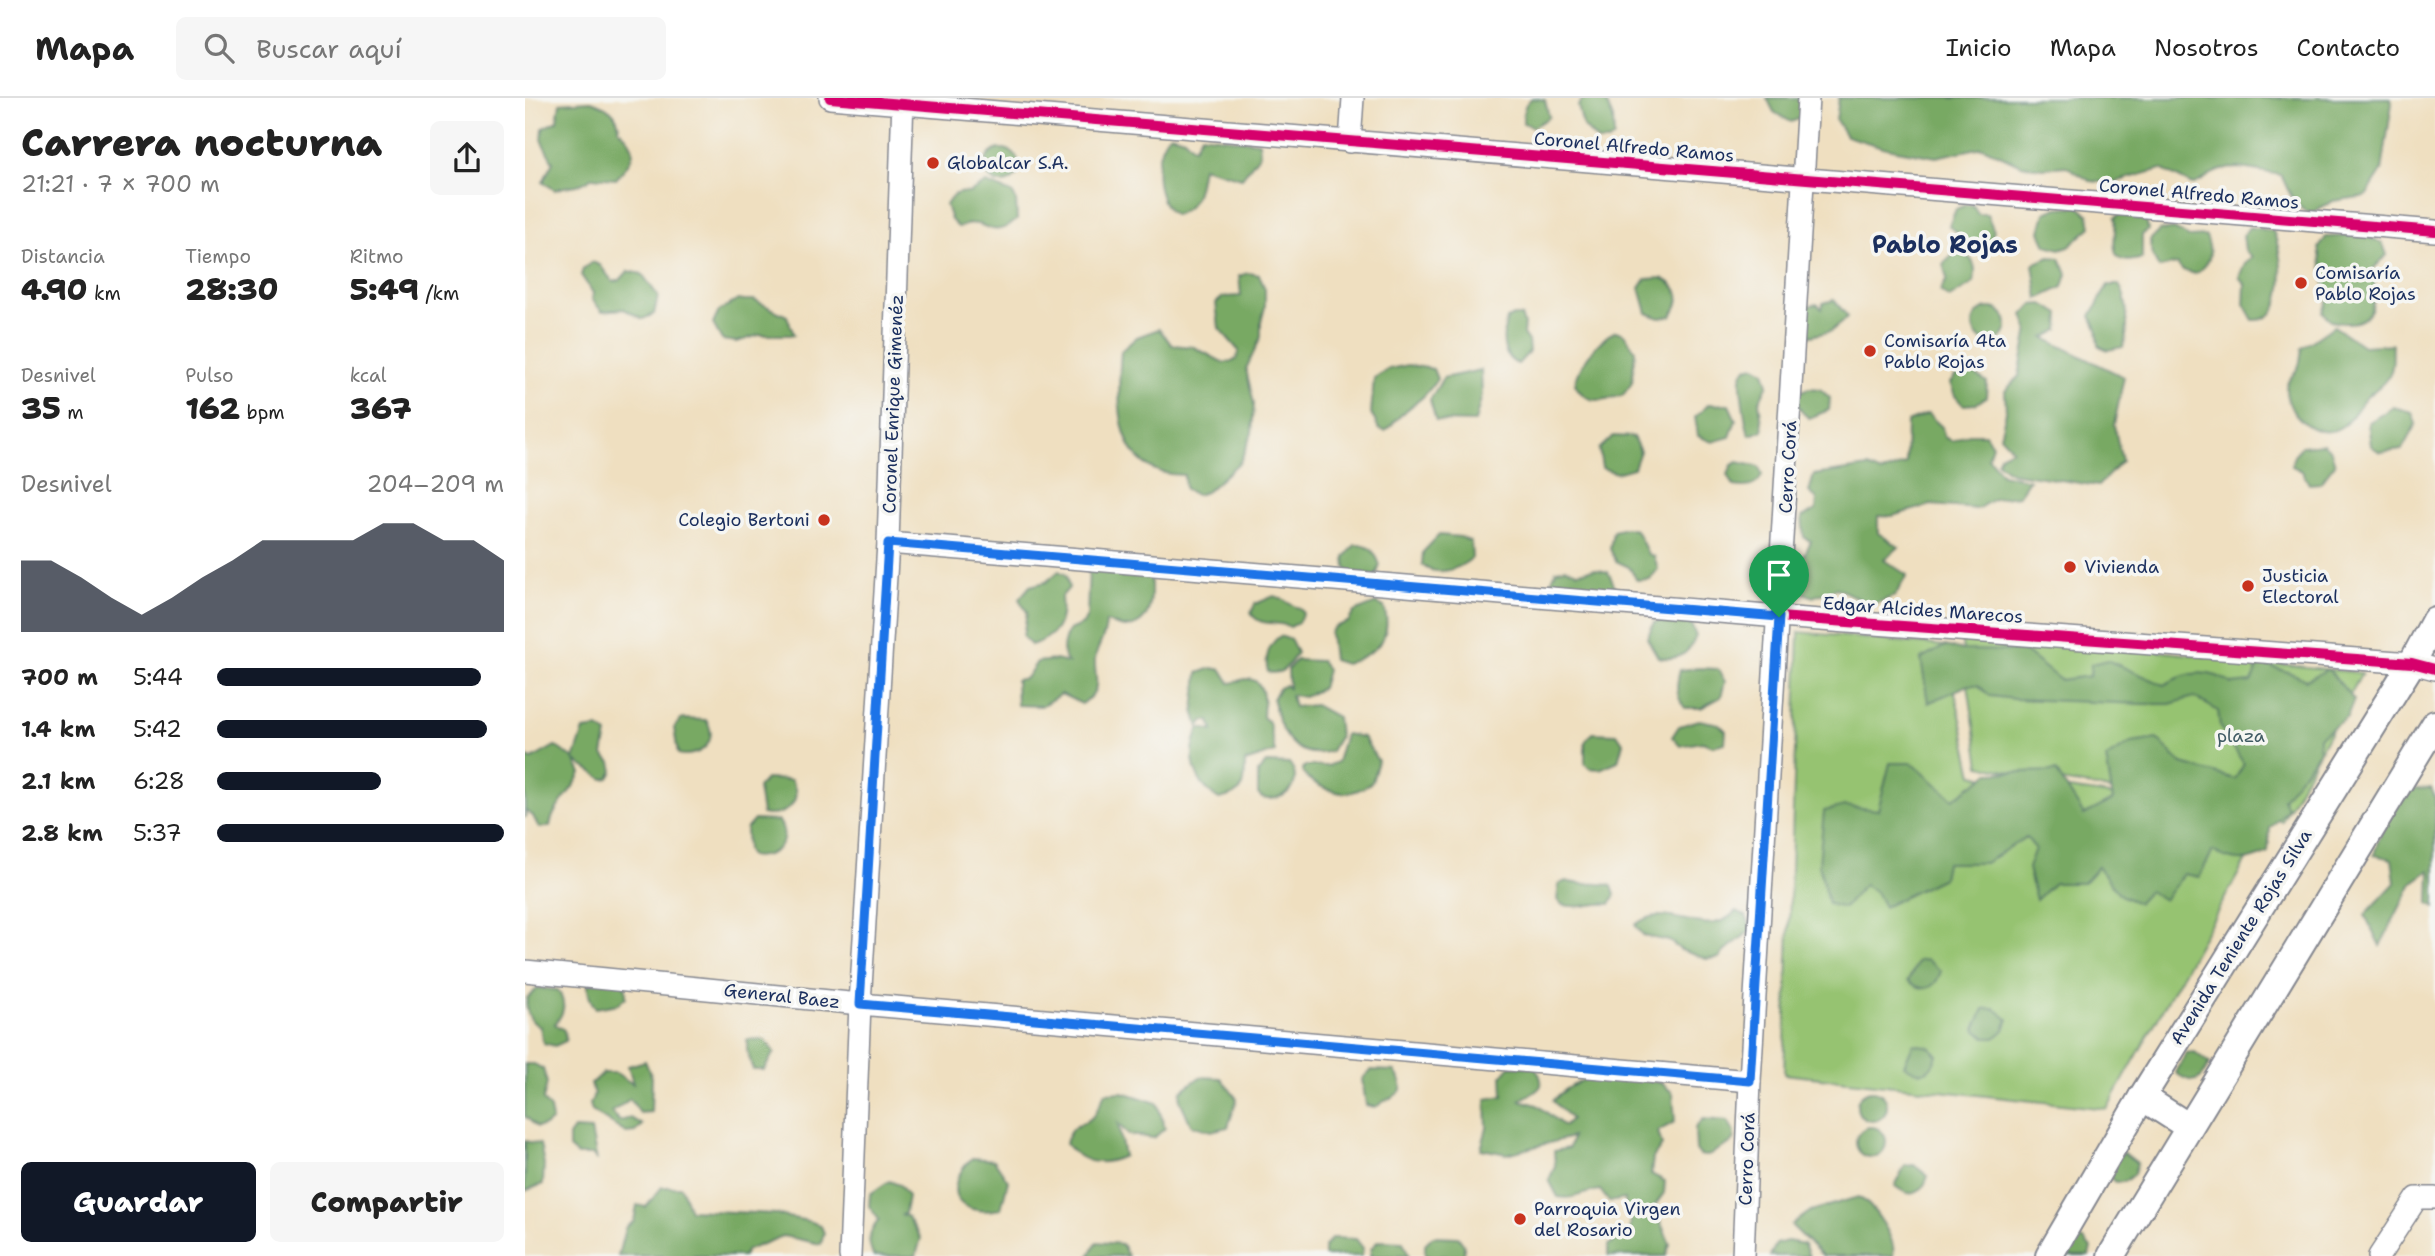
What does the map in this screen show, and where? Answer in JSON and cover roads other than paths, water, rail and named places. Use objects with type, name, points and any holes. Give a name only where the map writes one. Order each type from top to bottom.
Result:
[{"type":"street","name":"Coronel Alfredo Ramos","points":[[829,98],[902,101],[1350,142],[2435,231]]},
{"type":"street","points":[[1350,142],[1353,98]]},
{"type":"street","name":"Cerro Corá","points":[[1744,1256],[1750,1081],[1808,98]]},
{"type":"street","name":"Coronel Enrique Gimenéz","points":[[850,1256],[860,1004],[888,543],[902,101]]},
{"type":"street","name":"Edgar Alcides Marecos","points":[[888,543],[1779,617],[2424,666]]},
{"type":"street","name":"Avenida Teniente Rojas Silva","points":[[2049,1256],[2142,1097],[2424,666],[2435,620]]},
{"type":"street","points":[[2111,1256],[2435,724]]},
{"type":"street","name":"General Baez","points":[[525,971],[860,1004],[1750,1081]]},
{"type":"street","points":[[2142,1097],[2189,1127]]},
{"type":"street","points":[[2379,1256],[2417,1198],[2435,1198]]},
{"type":"place","name":"Globalcar S.A.","points":[[933,163]]},
{"type":"place","name":"Comisaría Pablo Rojas","points":[[2301,283]]},
{"type":"place","name":"Comisaría 4ta Pablo Rojas","points":[[1870,351]]},
{"type":"place","name":"Colegio Bertoni","points":[[824,520]]},
{"type":"place","name":"Vivienda","points":[[2070,567]]},
{"type":"place","name":"Justicia Electoral","points":[[2248,586]]},
{"type":"place","name":"Parroquia Virgen del Rosario","points":[[1520,1219]]},
{"type":"district","name":"Pablo Rojas","points":[[1945,245]]},
{"type":"park label","name":"plaza","points":[[2241,736]]}]
